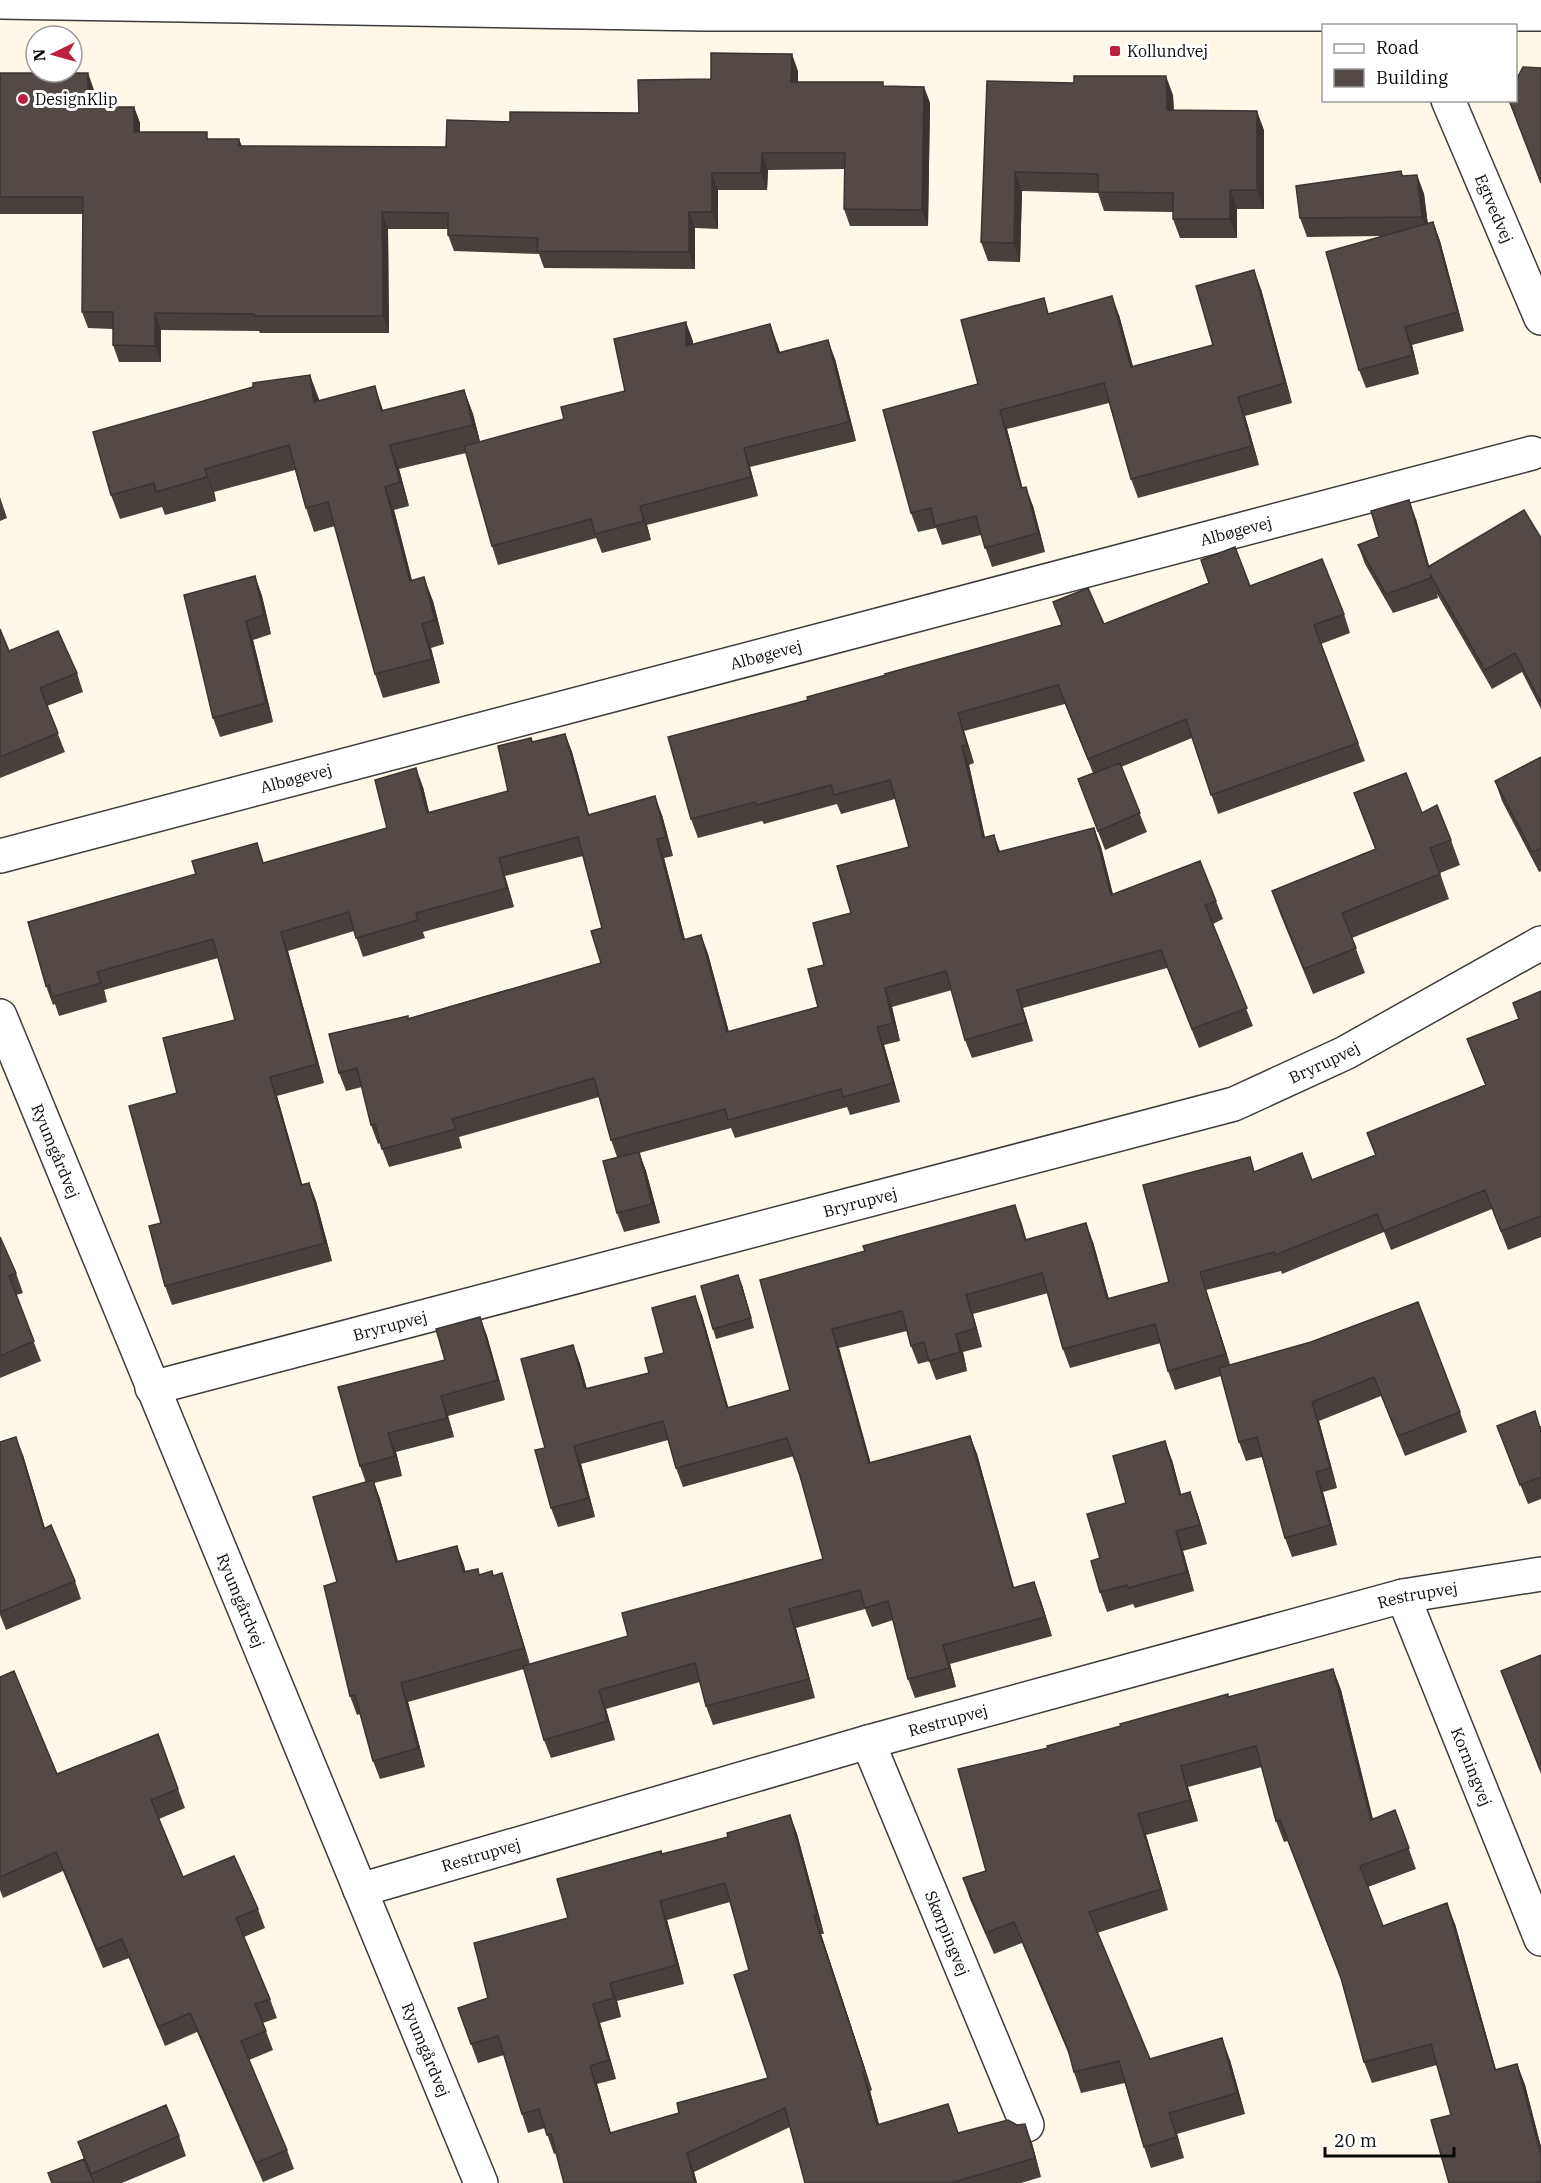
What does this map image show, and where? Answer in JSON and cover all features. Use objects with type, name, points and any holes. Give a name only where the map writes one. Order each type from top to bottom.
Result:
[{"type":"street","points":[[0,2],[704,14],[1541,14]]},
{"type":"street","name":"Egtvedvej","points":[[1449,102],[1541,318]]},
{"type":"street","name":"Albøgevej","points":[[0,856],[1532,453]]},
{"type":"street","name":"Bryrupvej","points":[[152,1388],[1234,1104],[1345,1053],[1541,944]]},
{"type":"street","name":"Ryumgårdvej","points":[[0,1016],[481,2183]]},
{"type":"street","name":"Restrupvej","points":[[360,1890],[868,1742],[1402,1596],[1541,1574]]},
{"type":"street","name":"Korningvej","points":[[1402,1596],[1541,1939]]},
{"type":"street","name":"Skørpingvej","points":[[868,1742],[1027,2125]]},
{"type":"building","points":[[711,53],[792,54],[791,82],[883,82],[883,86],[924,87],[922,210],[844,209],[845,153],[762,153],[761,173],[712,173],[712,212],[689,212],[689,252],[537,251],[538,238],[448,235],[448,213],[382,212],[383,316],[155,313],[155,346],[113,345],[113,312],[82,312],[83,197],[0,197],[0,73],[24,73],[24,84],[84,84],[84,73],[88,73],[88,107],[134,107],[134,132],[207,132],[207,139],[239,139],[239,146],[446,147],[447,120],[510,122],[510,112],[639,113],[638,80],[711,79]]},
{"type":"building","points":[[1523,67],[1541,68],[1541,183],[1510,102],[1517,102],[1517,78]]},
{"type":"building","points":[[1074,76],[1166,76],[1167,110],[1257,111],[1257,190],[1230,190],[1230,219],[1173,219],[1173,193],[1098,192],[1098,174],[1015,172],[1014,243],[981,242],[987,81],[1074,83]]},
{"type":"building","points":[[1401,171],[1402,176],[1417,175],[1422,217],[1300,218],[1296,186]]},
{"type":"building","points":[[1433,222],[1458,312],[1405,327],[1413,355],[1359,370],[1326,252]]},
{"type":"building","points":[[1254,270],[1285,383],[1238,397],[1252,446],[1131,479],[1104,383],[1000,410],[1021,488],[1026,487],[1038,533],[985,548],[976,516],[935,526],[931,508],[911,513],[883,410],[978,384],[961,320],[1044,298],[1048,314],[1112,296],[1131,367],[1213,345],[1196,286]]},
{"type":"building","points":[[686,322],[686,346],[770,324],[778,353],[828,340],[849,422],[744,448],[751,477],[640,506],[644,521],[595,534],[591,519],[492,546],[464,446],[564,419],[561,407],[625,391],[614,339]]},
{"type":"building","points":[[310,375],[314,402],[375,386],[381,411],[464,390],[473,425],[390,445],[400,482],[385,487],[410,581],[424,577],[435,620],[422,624],[432,659],[375,674],[328,502],[306,508],[289,445],[205,469],[207,477],[156,492],[154,483],[111,495],[93,432],[253,387],[253,383]]},
{"type":"building","points":[[1409,500],[1428,567],[1524,510],[1541,538],[1541,703],[1515,653],[1485,670],[1430,574],[1431,578],[1386,594],[1358,545],[1379,537],[1371,511]]},
{"type":"building","points":[[1235,547],[1250,586],[1322,559],[1344,614],[1314,625],[1358,743],[1211,795],[1186,719],[1088,759],[1058,685],[958,713],[967,745],[962,746],[983,838],[994,835],[998,852],[1094,828],[1111,895],[1200,861],[1216,901],[1205,905],[1247,1008],[1192,1029],[1161,950],[1017,990],[1026,1022],[965,1040],[946,971],[885,988],[893,1023],[877,1027],[893,1083],[843,1097],[841,1089],[728,1120],[725,1109],[611,1140],[594,1078],[452,1119],[456,1129],[382,1149],[375,1124],[371,1125],[357,1068],[339,1073],[329,1034],[408,1016],[408,1019],[601,963],[591,931],[602,928],[578,837],[499,858],[507,888],[416,913],[418,920],[356,938],[349,912],[281,932],[317,1064],[270,1077],[301,1185],[309,1183],[325,1243],[165,1286],[149,1226],[161,1223],[129,1106],[177,1093],[163,1038],[235,1020],[213,939],[97,972],[101,983],[52,997],[49,985],[46,986],[28,922],[196,874],[192,861],[257,843],[263,863],[387,828],[375,780],[416,768],[427,813],[508,791],[498,746],[531,738],[532,742],[565,734],[588,815],[655,796],[666,837],[657,839],[683,940],[701,935],[727,1032],[818,1007],[808,969],[824,965],[813,923],[851,913],[837,866],[909,847],[890,780],[834,795],[831,785],[757,805],[755,802],[691,819],[668,737],[808,700],[807,697],[1062,625],[1053,602],[1088,588],[1104,624],[1209,583],[1201,560]]},
{"type":"building","points":[[255,576],[264,615],[246,621],[266,703],[213,718],[184,595]]},
{"type":"building","points":[[0,629],[9,651],[58,631],[77,673],[40,688],[58,733],[0,757]]},
{"type":"building","points":[[1541,757],[1541,848],[1532,852],[1495,781]]},
{"type":"building","points":[[1120,763],[1140,813],[1098,831],[1078,779]]},
{"type":"building","points":[[1406,773],[1422,813],[1437,805],[1451,840],[1430,848],[1440,874],[1342,913],[1356,948],[1304,969],[1272,891],[1376,849],[1354,793]]},
{"type":"building","points":[[1541,991],[1541,1216],[1501,1231],[1485,1190],[1384,1231],[1377,1214],[1275,1255],[1274,1252],[1200,1272],[1226,1354],[1168,1371],[1155,1324],[1063,1349],[1042,1273],[966,1295],[976,1328],[956,1334],[960,1352],[929,1361],[924,1342],[911,1346],[902,1311],[832,1329],[869,1463],[970,1436],[1013,1588],[1034,1582],[1045,1617],[943,1645],[949,1668],[908,1679],[888,1601],[865,1608],[860,1590],[789,1609],[809,1679],[706,1706],[695,1663],[599,1690],[608,1721],[544,1740],[523,1666],[628,1636],[622,1613],[823,1559],[787,1438],[676,1468],[663,1421],[574,1446],[588,1498],[551,1508],[535,1450],[545,1448],[521,1359],[573,1345],[585,1389],[649,1373],[645,1358],[664,1353],[652,1308],[695,1296],[727,1408],[790,1390],[760,1280],[865,1251],[863,1246],[1015,1205],[1025,1240],[1086,1223],[1107,1299],[1169,1282],[1143,1185],[1250,1157],[1254,1172],[1302,1153],[1312,1180],[1376,1155],[1367,1133],[1486,1085],[1467,1039],[1519,1019],[1513,1003]]},
{"type":"building","points":[[639,1152],[652,1204],[617,1213],[603,1161]]},
{"type":"building","points":[[0,1237],[16,1273],[9,1276],[34,1341],[0,1356]]},
{"type":"building","points":[[738,1275],[751,1318],[713,1329],[701,1286]]},
{"type":"building","points":[[1418,1302],[1460,1412],[1398,1436],[1374,1377],[1312,1402],[1330,1468],[1316,1472],[1330,1525],[1285,1538],[1257,1437],[1239,1442],[1219,1368],[1311,1342]]},
{"type":"building","points":[[480,1317],[498,1380],[441,1396],[447,1418],[388,1433],[395,1456],[360,1466],[338,1387],[445,1360],[436,1329]]},
{"type":"building","points":[[1535,1411],[1541,1432],[1541,1477],[1520,1485],[1497,1426]]},
{"type":"building","points":[[16,1437],[44,1529],[51,1525],[75,1581],[0,1612],[0,1442]]},
{"type":"building","points":[[1165,1441],[1180,1495],[1190,1492],[1200,1525],[1176,1531],[1187,1572],[1128,1588],[1127,1585],[1100,1592],[1091,1561],[1100,1558],[1087,1514],[1126,1503],[1113,1456]]},
{"type":"building","points":[[373,1480],[396,1562],[457,1546],[463,1572],[478,1569],[479,1575],[492,1571],[493,1576],[502,1573],[524,1648],[401,1683],[418,1748],[373,1761],[355,1695],[350,1696],[324,1586],[337,1582],[313,1497]]},
{"type":"building","points":[[1541,1655],[1541,1769],[1540,1769],[1501,1671]]},
{"type":"building","points":[[1333,1669],[1371,1820],[1395,1810],[1409,1848],[1360,1866],[1383,1926],[1447,1903],[1495,2070],[1517,2064],[1541,2155],[1541,2181],[1535,2183],[1449,2183],[1431,2120],[1451,2115],[1431,2044],[1364,2062],[1341,1978],[1280,1820],[1276,1821],[1256,1746],[1181,1766],[1190,1800],[1138,1814],[1161,1889],[1089,1912],[1150,2059],[1222,2038],[1237,2093],[1169,2113],[1177,2137],[1144,2147],[1119,2061],[1074,2072],[1068,2049],[1014,1922],[986,1933],[963,1878],[986,1871],[958,1769],[1048,1748],[1047,1746],[1121,1726],[1120,1724],[1228,1694],[1228,1697]]},
{"type":"building","points":[[14,1671],[57,1774],[158,1734],[178,1789],[151,1800],[183,1877],[234,1856],[258,1909],[236,1918],[270,1999],[255,2004],[266,2031],[241,2041],[287,2150],[256,2163],[190,2013],[158,2027],[122,1939],[97,1949],[56,1852],[0,1877],[0,1677]]},
{"type":"building","points":[[790,1815],[817,1915],[814,1916],[865,2071],[863,2072],[877,2125],[948,2104],[958,2133],[1008,2120],[1017,2125],[1025,2124],[1035,2158],[951,2183],[805,2183],[785,2108],[687,2153],[695,2183],[564,2183],[551,2134],[547,2135],[539,2109],[522,2114],[498,2036],[471,2044],[458,2008],[488,1998],[474,1943],[568,1918],[557,1879],[661,1851],[662,1854],[728,1837],[727,1833]],"holes":[[[725,1883],[749,1970],[734,1975],[768,2078],[677,2103],[679,2113],[610,2133],[590,2066],[609,2060],[593,2004],[614,1998],[610,1983],[677,1965],[660,1901]]]},
{"type":"building","points":[[166,2105],[179,2136],[91,2174],[78,2142]]},
{"type":"building","points":[[84,2159],[94,2183],[52,2183],[48,2173]]},
{"type":"place","name":"Kollundvej","points":[[1115,51]]},
{"type":"place","name":"DesignKlip","points":[[23,99]]}]
